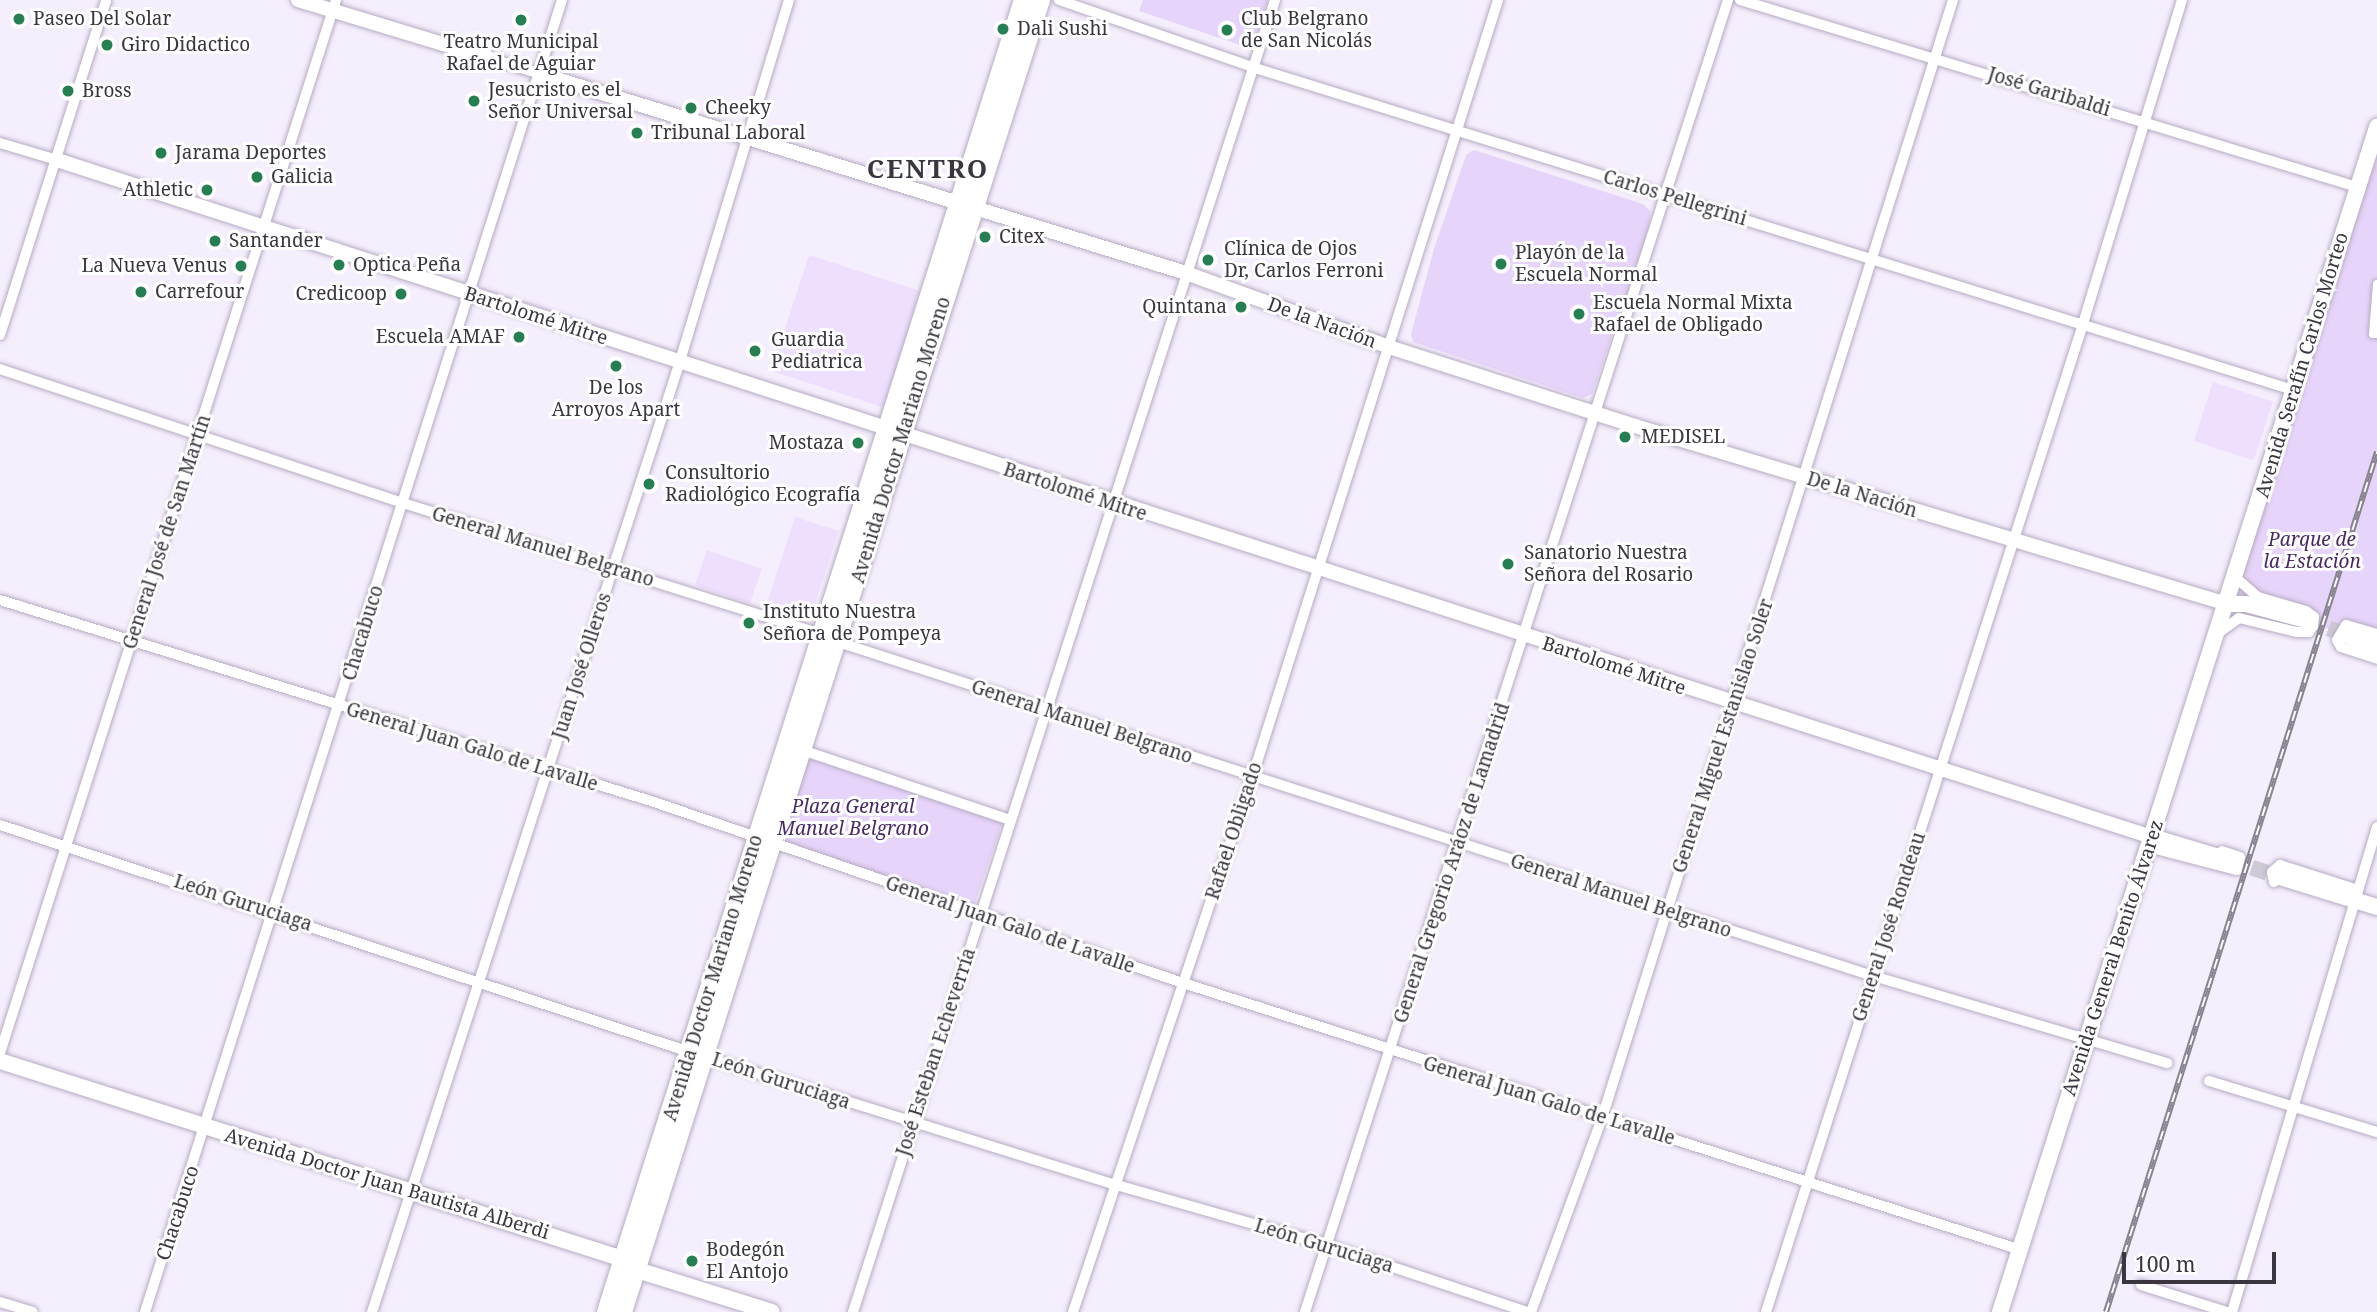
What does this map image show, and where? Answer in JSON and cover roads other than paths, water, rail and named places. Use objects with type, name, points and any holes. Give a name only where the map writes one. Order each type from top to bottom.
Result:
[{"type":"main road","points":[[966,205],[1023,0]]},
{"type":"main road","points":[[966,205],[1041,0]]},
{"type":"main road","name":"Avenida Serafín Carlos Morteo","points":[[2227,604],[2377,127]]},
{"type":"main road","name":"Avenida Doctor Mariano Moreno","points":[[606,1312],[630,1264],[966,205]]},
{"type":"main road","points":[[2227,604],[2246,604],[2306,620]]},
{"type":"main road","name":"Avenida General Benito Álvarez","points":[[2000,1312],[2227,604]]},
{"type":"main road","points":[[2347,635],[2377,647]]},
{"type":"main road","name":"Avenida Doctor Mariano Moreno","points":[[764,840],[802,750],[830,638]]},
{"type":"main road","points":[[2151,838],[2229,860]]},
{"type":"main road","points":[[2277,876],[2377,907]]},
{"type":"main road","name":"Avenida Doctor Juan Bautista Alberdi","points":[[0,1061],[412,1191],[772,1312]]},
{"type":"main road","name":"Avenida Doctor Mariano Moreno","points":[[624,1312],[630,1264]]},
{"type":"street","points":[[0,335],[106,0]]},
{"type":"street","name":"De la Nación","points":[[298,0],[334,5],[489,58],[1186,273],[1389,347],[2011,542],[2227,604]]},
{"type":"street","name":"Chacabuco","points":[[145,1312],[340,708],[402,503],[562,0]]},
{"type":"street","name":"Juan José Olleros","points":[[372,1312],[680,361],[745,137],[789,0]]},
{"type":"street","name":"Carlos Pellegrini","points":[[1059,0],[1255,68],[2082,327],[2293,390]]},
{"type":"street","name":"José Esteban Echeverría","points":[[853,1312],[1010,820],[1115,505],[1186,273],[1275,0]]},
{"type":"street","name":"Rafael Obligado","points":[[1073,1312],[1113,1184],[1252,778],[1499,0]]},
{"type":"street","name":"General Gregorio Aráoz de Lamadrid","points":[[1305,1312],[1324,1244],[1459,845],[1728,0]]},
{"type":"street","name":"José Garibaldi","points":[[1740,0],[1935,56],[2357,187]]},
{"type":"street","name":"General Miguel Estanislao Soler","points":[[1529,1312],[1602,1118],[1954,0]]},
{"type":"street","name":"General José Rondeau","points":[[1766,1312],[2082,327],[2142,120],[2182,0]]},
{"type":"street","name":"General José de San Martín","points":[[0,1053],[64,845],[132,642],[334,5]]},
{"type":"street","name":"Bartolomé Mitre","points":[[0,143],[264,226],[1525,638],[2151,838]]},
{"type":"street","points":[[2377,284],[2372,334],[2377,334]]},
{"type":"street","name":"General Manuel Belgrano","points":[[0,369],[402,503],[830,638],[1459,845],[1873,976],[2167,1063]]},
{"type":"street","points":[[2217,634],[2239,618],[2297,632],[2309,632],[2314,626],[2314,617],[2306,611],[2258,597],[2236,578]]},
{"type":"street","name":"General Juan Galo de Lavalle","points":[[0,600],[340,708],[549,769],[1183,983],[2021,1250]]},
{"type":"street","points":[[2377,635],[2346,625],[2337,640],[2342,646],[2377,659]]},
{"type":"street","points":[[802,750],[1010,820]]},
{"type":"street","name":"León Guruciaga","points":[[0,825],[274,912],[698,1054],[914,1123],[1113,1184],[1324,1244],[1529,1312]]},
{"type":"street","points":[[2232,1312],[2377,827]]},
{"type":"street","points":[[2151,838],[2234,855],[2242,861],[2233,871],[2151,838]]},
{"type":"street","points":[[2280,865],[2356,899],[2274,881],[2272,872],[2280,865]]},
{"type":"street","points":[[2209,1081],[2377,1132]]},
{"type":"street","points":[[2141,1285],[2227,1312]]},
{"type":"street","points":[[0,1302],[32,1312]]},
{"type":"tunnel","points":[[2306,620],[2347,635]]},
{"type":"tunnel","points":[[2229,860],[2277,876]]},
{"type":"railway","points":[[2106,1312],[2377,452]]},
{"type":"place","name":"Paseo Del Solar","points":[[19,19]]},
{"type":"place","name":"Teatro Municipal Rafael de Aguiar","points":[[521,20]]},
{"type":"place","name":"Dali Sushi","points":[[1003,29]]},
{"type":"place","name":"Club Belgrano de San Nicolás","points":[[1227,30]]},
{"type":"place","name":"Giro Didactico","points":[[107,45]]},
{"type":"place","name":"Bross","points":[[68,91]]},
{"type":"place","name":"Jesucristo es el Señor Universal","points":[[474,101]]},
{"type":"place","name":"Cheeky","points":[[691,108]]},
{"type":"place","name":"Tribunal Laboral","points":[[637,133]]},
{"type":"place","name":"Jarama Deportes","points":[[161,153]]},
{"type":"place","name":"Galicia","points":[[257,177]]},
{"type":"place","name":"Athletic","points":[[207,190]]},
{"type":"place","name":"Citex","points":[[985,237]]},
{"type":"place","name":"Santander","points":[[215,241]]},
{"type":"place","name":"Clínica de Ojos Dr, Carlos Ferroni","points":[[1208,260]]},
{"type":"place","name":"Playón de la Escuela Normal","points":[[1501,264]]},
{"type":"place","name":"Optica Peña","points":[[339,265]]},
{"type":"place","name":"La Nueva Venus","points":[[241,266]]},
{"type":"place","name":"Carrefour","points":[[141,292]]},
{"type":"place","name":"Credicoop","points":[[401,294]]},
{"type":"place","name":"Quintana","points":[[1241,307]]},
{"type":"place","name":"Escuela Normal Mixta Rafael de Obligado","points":[[1579,314]]},
{"type":"place","name":"Escuela AMAF","points":[[519,337]]},
{"type":"place","name":"Guardia Pediatrica","points":[[755,351]]},
{"type":"place","name":"De los Arroyos Apart","points":[[616,366]]},
{"type":"place","name":"MEDISEL","points":[[1625,437]]},
{"type":"place","name":"Mostaza","points":[[858,443]]},
{"type":"place","name":"Consultorio Radiológico Ecografía","points":[[649,484]]},
{"type":"place","name":"Sanatorio Nuestra Señora del Rosario","points":[[1508,564]]},
{"type":"place","name":"Instituto Nuestra Señora de Pompeya","points":[[749,623]]},
{"type":"place","name":"Bodegón El Antojo","points":[[692,1261]]},
{"type":"district","name":"CENTRO","points":[[928,169]]},
{"type":"park label","name":"Parque de la Estación","points":[[2312,551]]},
{"type":"park label","name":"Plaza General Manuel Belgrano","points":[[853,818]]}]
